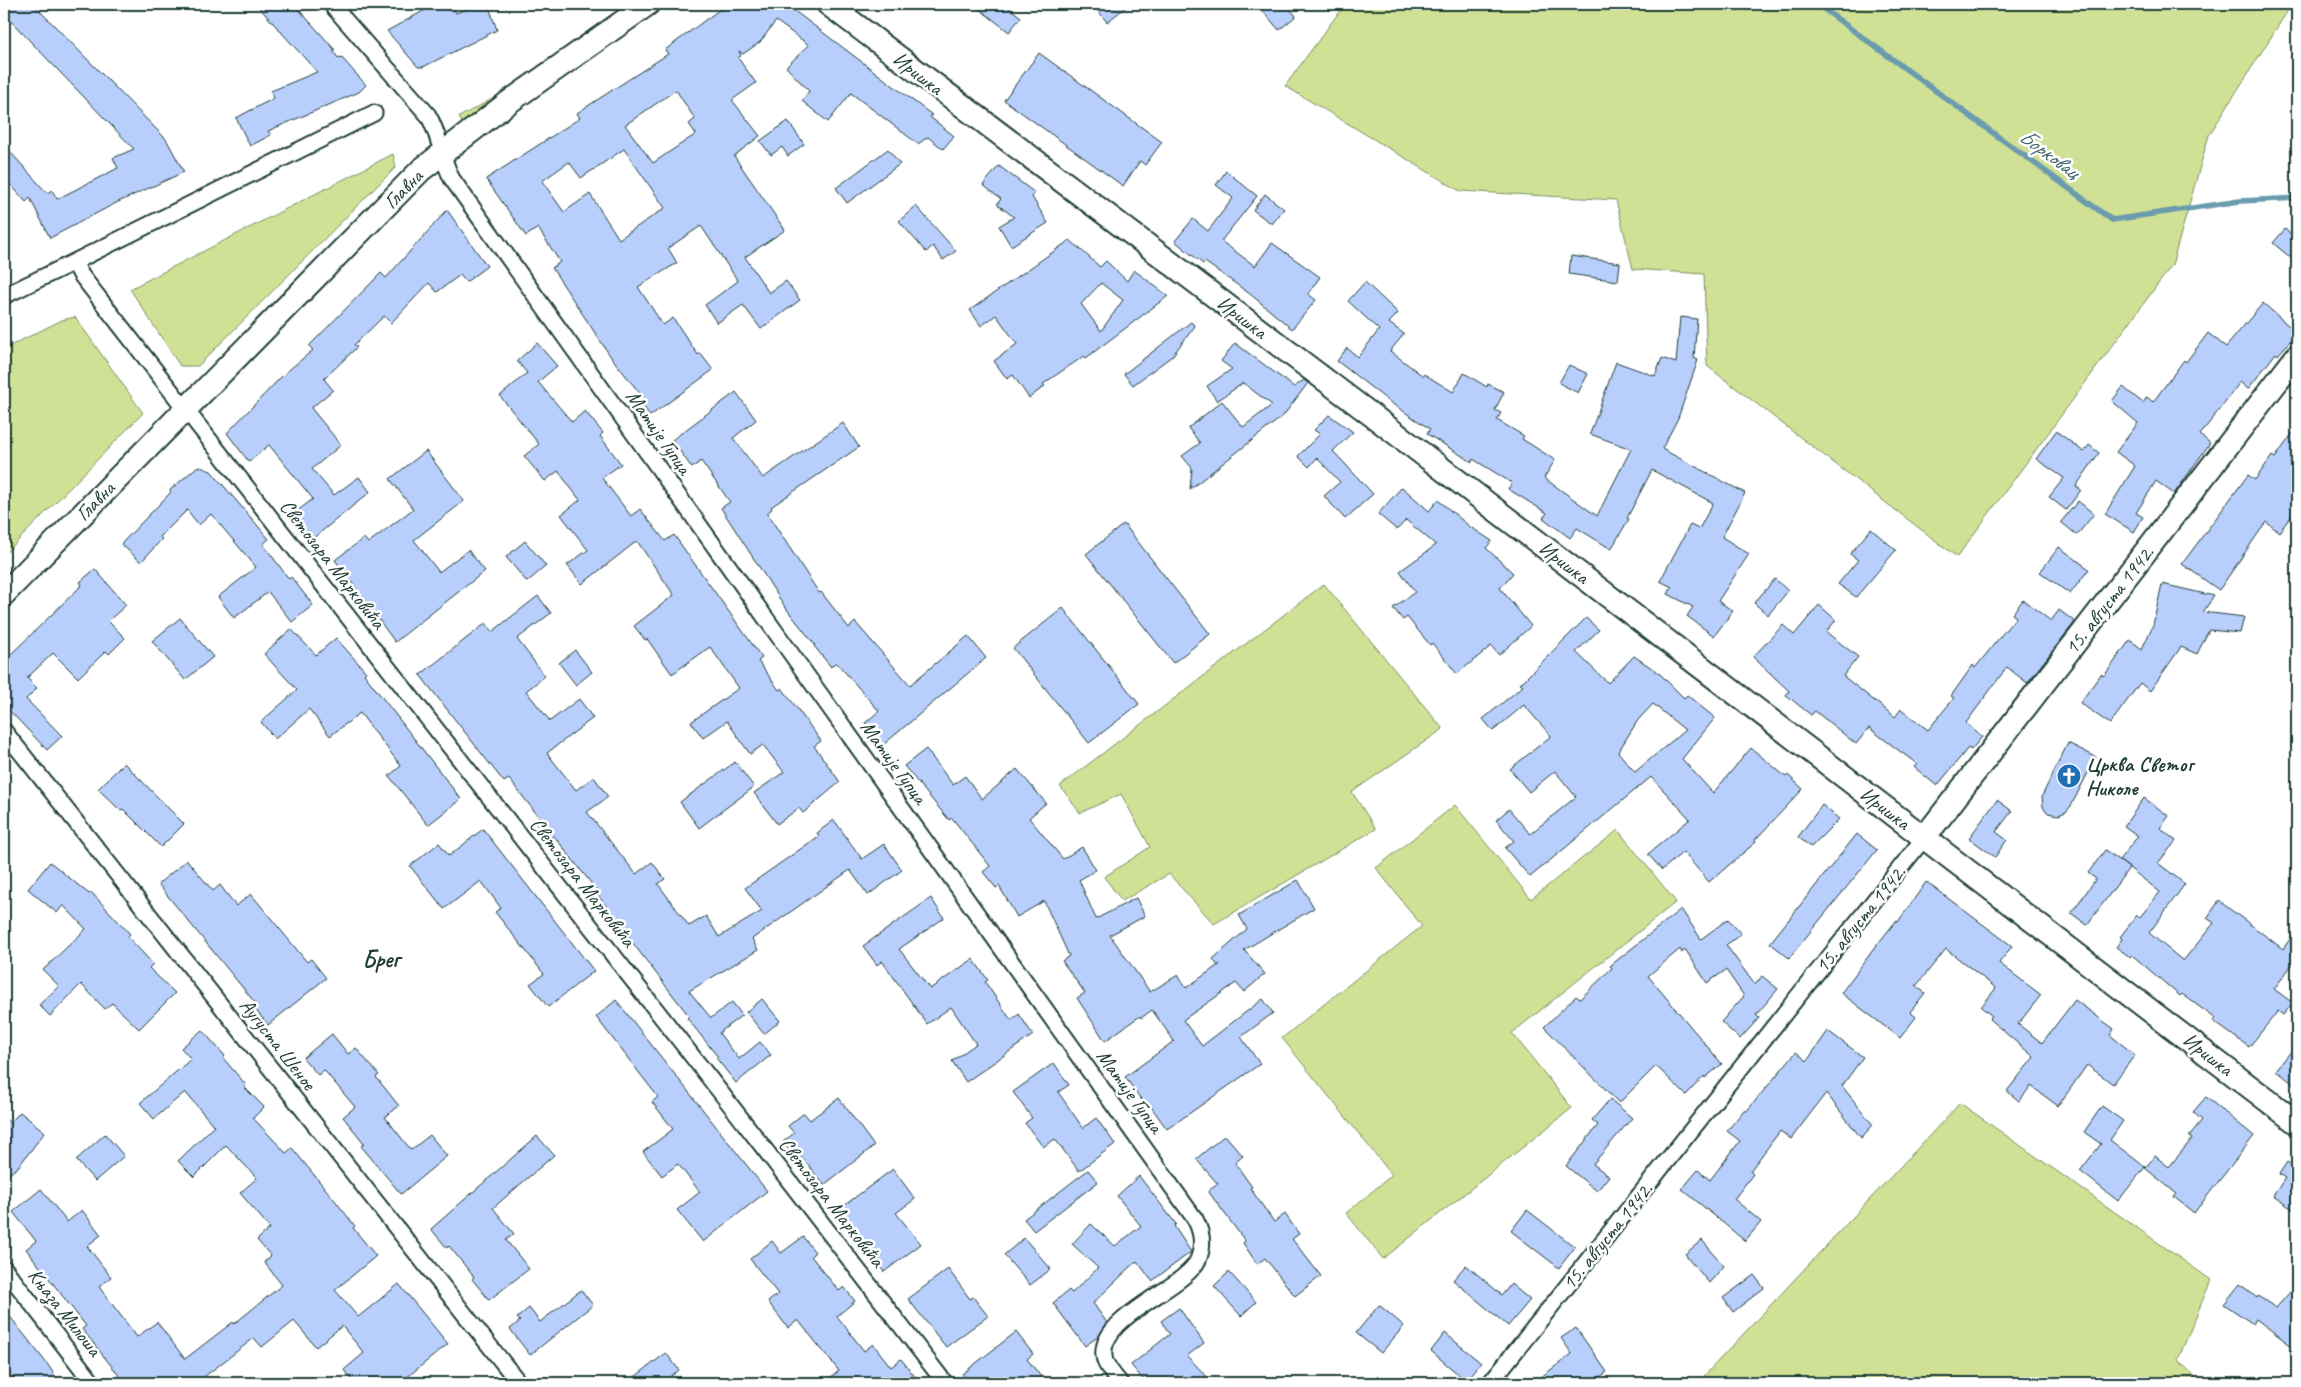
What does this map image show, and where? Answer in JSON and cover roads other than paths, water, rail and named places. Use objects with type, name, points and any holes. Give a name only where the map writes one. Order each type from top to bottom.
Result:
[{"type":"street","name":"Матије Гупца","points":[[331,4],[424,110],[433,124],[447,168],[456,184],[1198,1225],[1202,1240],[1198,1261],[1184,1275],[1123,1320],[1108,1338],[1105,1346],[1106,1361],[1120,1383]]},
{"type":"street","name":"Главна","points":[[4,594],[408,182],[442,152],[648,4]]},
{"type":"street","name":"Иришка","points":[[828,4],[1365,410],[2297,1123]]},
{"type":"street","points":[[4,296],[374,113]]},
{"type":"street","points":[[74,262],[81,275],[186,408]]},
{"type":"street","name":"15. августа 1942.","points":[[1490,1383],[1924,838],[2297,356]]},
{"type":"street","name":"Светозара Марковића","points":[[186,408],[736,1112],[944,1383]]},
{"type":"street","name":"Аугуста Шеное","points":[[4,731],[519,1383]]},
{"type":"street","name":"Књаза Милоша","points":[[4,1268],[93,1383]]},
{"type":"waterway","name":"Борковац","points":[[1817,4],[2112,220],[2240,201],[2297,198]]},
{"type":"place","name":"Црква Светог Николе","points":[[2069,776]]},
{"type":"district","name":"Брег","points":[[381,959]]}]
